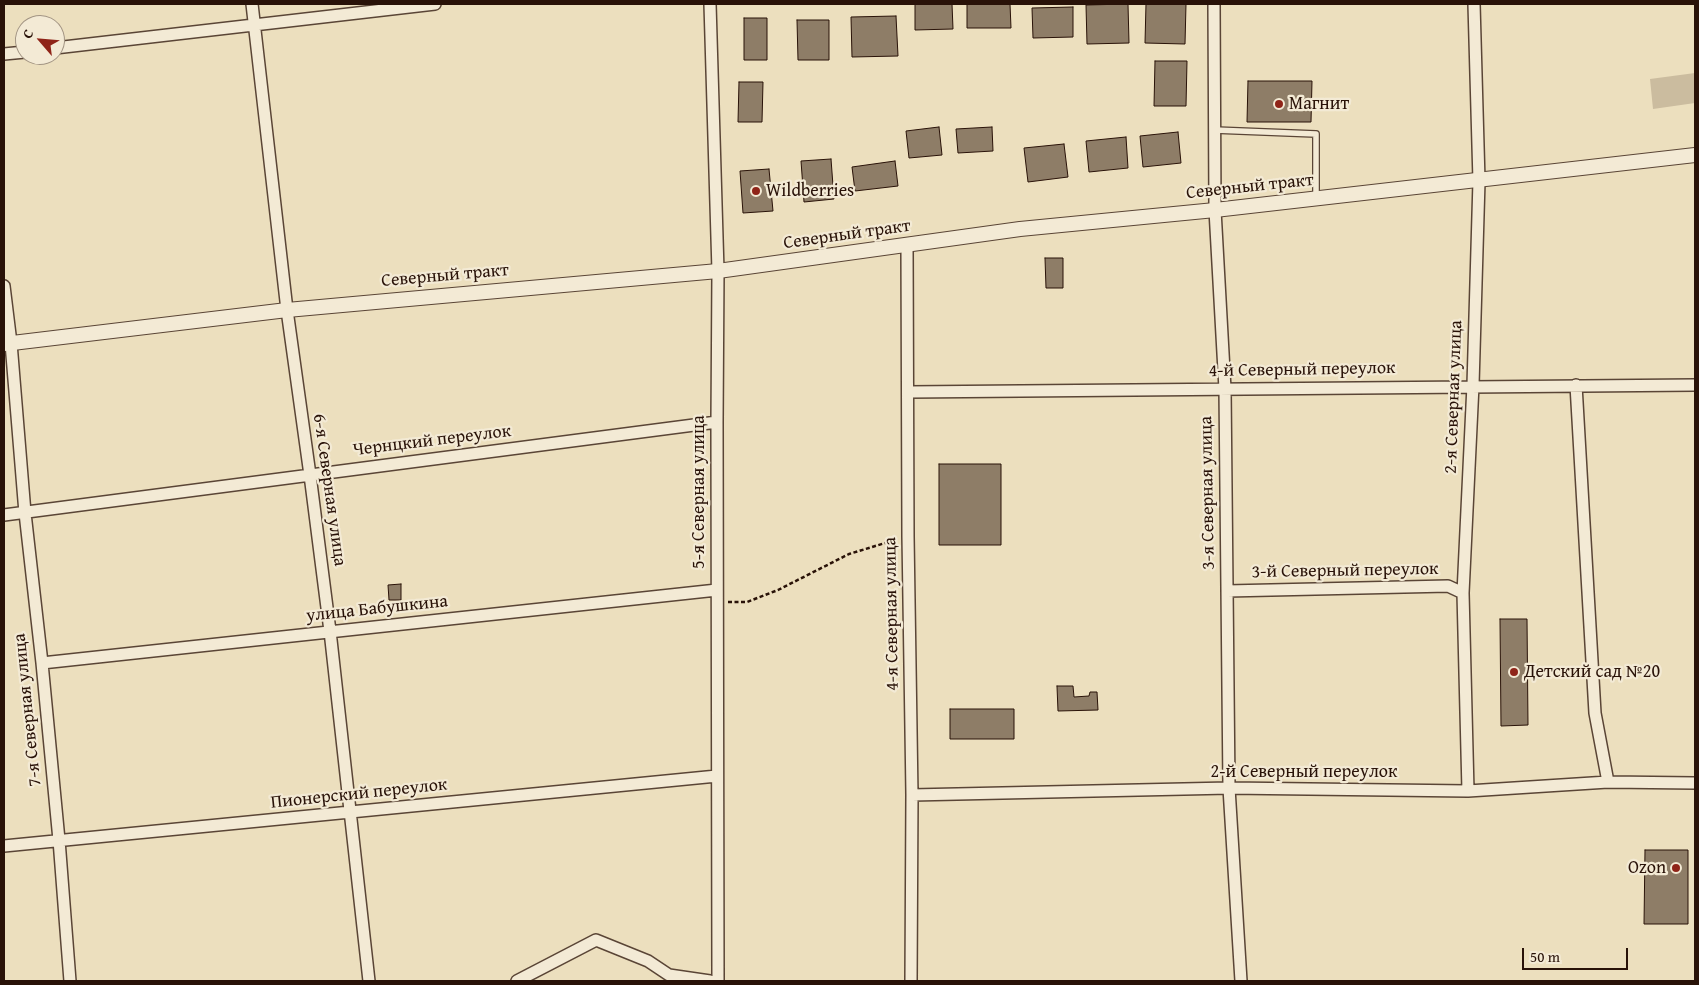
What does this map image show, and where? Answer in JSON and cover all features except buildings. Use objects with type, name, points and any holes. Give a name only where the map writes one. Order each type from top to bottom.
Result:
[{"type":"street","name":"6-я Северная улица","points":[[252,4],[287,310],[330,631],[369,981]]},
{"type":"street","points":[[65,47],[435,4]]},
{"type":"street","name":"5-я Северная улица","points":[[710,4],[718,271],[718,981]]},
{"type":"street","name":"3-я Северная улица","points":[[1214,4],[1215,210],[1225,389],[1229,788],[1241,981]]},
{"type":"street","name":"2-я Северная улица","points":[[1468,791],[1463,593],[1473,385],[1479,181],[1474,4]]},
{"type":"street","name":"Северный тракт","points":[[7,344],[287,310],[718,271],[1020,229],[1316,199],[1695,155]]},
{"type":"street","name":"4-я Северная улица","points":[[908,245],[908,536],[912,795],[911,981]]},
{"type":"street","name":"7-я Северная улица","points":[[4,286],[7,344],[42,663],[70,981]]},
{"type":"street","name":"4-й Северный переулок","points":[[909,392],[1473,385],[1695,385]]},
{"type":"street","points":[[1576,385],[1595,713],[1608,782]]},
{"type":"street","name":"Чернцкий переулок","points":[[4,515],[717,422]]},
{"type":"street","name":"3-й Северный переулок","points":[[1227,591],[1448,586],[1463,593]]},
{"type":"street","name":"улица Бабушкина","points":[[42,663],[717,590]]},
{"type":"street","name":"Пионерский переулок","points":[[4,846],[717,776]]},
{"type":"street","name":"2-й Северный переулок","points":[[912,795],[1229,788],[1468,791],[1608,782],[1695,783]]},
{"type":"street","points":[[517,981],[596,940],[648,961],[666,978],[710,981]]},
{"type":"lane","points":[[1214,130],[1316,134],[1316,199]]},
{"type":"path","points":[[717,602],[747,602],[778,590],[849,554],[908,536]]},
{"type":"shaded area","points":[[1695,73],[1695,103],[1653,109],[1650,79]]},
{"type":"place","name":"Магнит","points":[[1279,104]]},
{"type":"place","name":"Wildberries","points":[[756,191]]},
{"type":"place","name":"Детский сад №20","points":[[1514,672]]},
{"type":"place","name":"Ozon","points":[[1676,868]]}]
